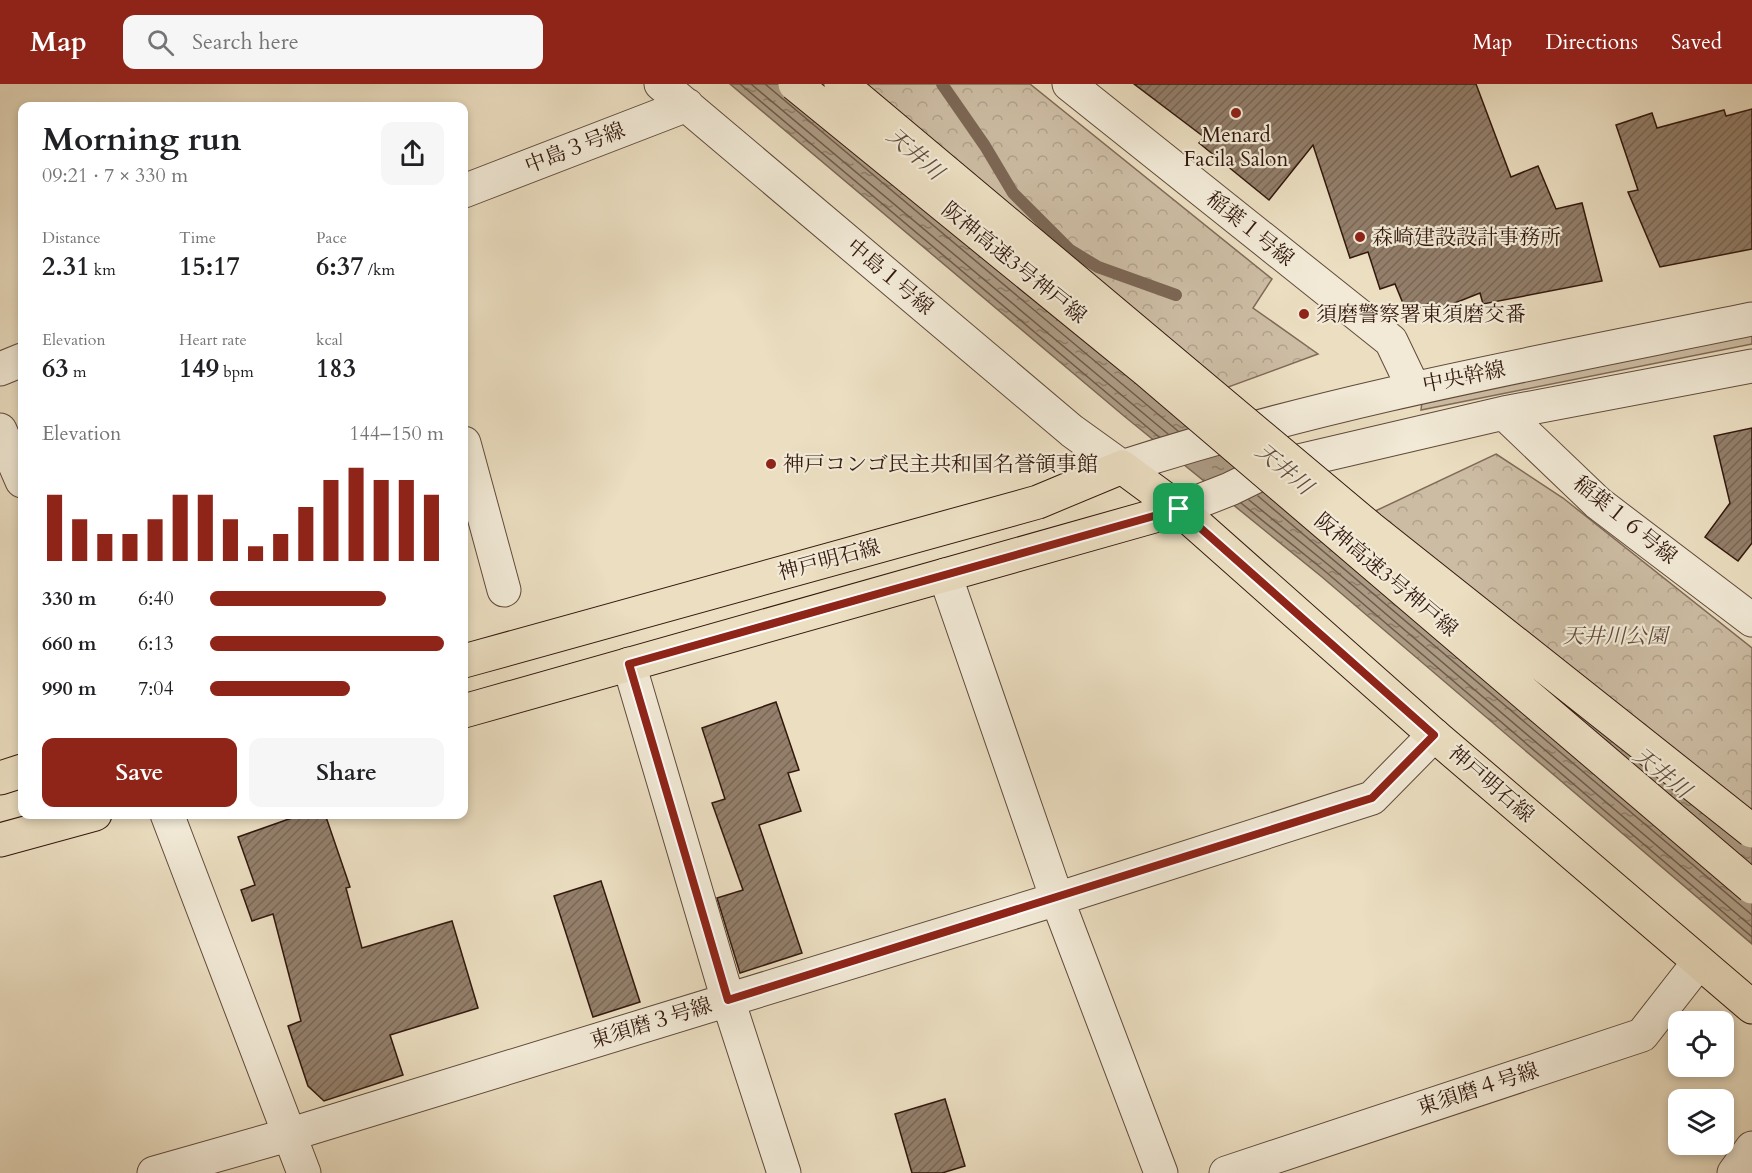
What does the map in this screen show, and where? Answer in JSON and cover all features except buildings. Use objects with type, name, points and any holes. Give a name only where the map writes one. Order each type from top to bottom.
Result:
[{"type":"main road","name":"阪神高速3号神戸線","points":[[795,84],[1146,370],[1752,887]]},
{"type":"main road","name":"阪神高速3号神戸線","points":[[841,84],[1370,528],[1752,831]]},
{"type":"main road","name":"神戸明石線","points":[[468,660],[1038,502],[1122,467],[1179,509],[1434,735],[1752,1008]]},
{"type":"main road","points":[[468,710],[1179,509]]},
{"type":"main road","points":[[0,777],[18,772]]},
{"type":"main road","points":[[0,840],[77,819]]},
{"type":"street","name":"中島１号線","points":[[661,84],[1072,431],[1122,467]]},
{"type":"street","name":"稲葉１号線","points":[[1069,84],[1390,341],[1413,387]]},
{"type":"street","name":"中島３号線","points":[[468,189],[687,105]]},
{"type":"street","name":"中央幹線","points":[[1122,467],[1180,449],[1413,387],[1752,318]]},
{"type":"street","points":[[0,369],[18,362]]},
{"type":"street","name":"中央幹線","points":[[1179,509],[1230,489],[1277,466],[1504,413],[1752,366]]},
{"type":"street","name":"稲葉１６号線","points":[[1504,413],[1598,503],[1752,620]]},
{"type":"street","points":[[0,430],[18,473]]},
{"type":"street","points":[[468,458],[504,590]]},
{"type":"street","points":[[945,575],[1057,899],[1161,1173]]},
{"type":"street","points":[[629,664],[728,1000],[784,1173]]},
{"type":"street","name":"東須磨３号線","points":[[154,1173],[288,1135],[1057,899],[1372,798],[1434,735]]},
{"type":"street","points":[[169,819],[304,1173]]},
{"type":"street","name":"東須磨４号線","points":[[1226,1173],[1642,1035],[1699,962]]},
{"type":"street","points":[[1734,1173],[1752,1148]]},
{"type":"green space","points":[[850,84],[1030,84],[1272,279],[1253,308],[1318,354],[1223,389]]},
{"type":"green space","points":[[1752,327],[1752,344],[1421,410],[1423,394]]},
{"type":"green space","name":"天井川公園","points":[[1496,454],[1563,498],[1752,648],[1752,841],[1352,522]]},
{"type":"water","name":"天井川","points":[[730,84],[845,84],[1752,846],[1752,944],[1322,577],[1124,416]]},
{"type":"waterway","points":[[942,84],[985,146],[1013,193],[1070,250],[1098,267],[1176,295]]},
{"type":"place","name":"Menard Facila Salon","points":[[1236,113]]},
{"type":"place","name":"森崎建設設計事務所","points":[[1360,237]]},
{"type":"place","name":"須磨警察署東須磨交番","points":[[1304,314]]},
{"type":"place","name":"神戸コンゴ民主共和国名誉領事館","points":[[771,464]]},
{"type":"route","points":[[1179,509],[1434,735],[1372,798],[1057,899],[728,1000],[629,664],[1179,509]]}]
